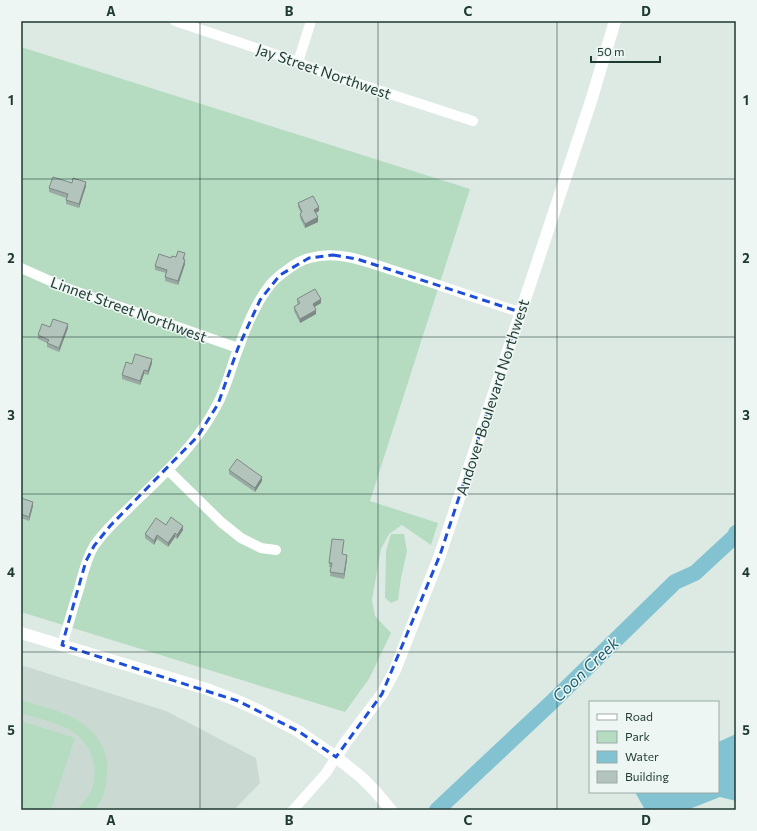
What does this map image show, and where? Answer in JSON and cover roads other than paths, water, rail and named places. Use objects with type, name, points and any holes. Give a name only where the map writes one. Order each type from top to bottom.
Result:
[{"type":"street","name":"Jay Street Northwest","points":[[174,21],[298,62],[313,69],[473,121]]},
{"type":"street","points":[[298,62],[311,21]]},
{"type":"street","name":"Andover Boulevard Northwest","points":[[336,757],[382,694],[395,670],[440,555],[615,21]]},
{"type":"street","points":[[62,645],[86,561],[94,546],[110,526],[168,470],[198,436],[207,423],[218,404],[238,348],[260,300],[270,285],[280,275],[294,265],[309,258],[332,255],[357,259],[426,280],[520,312]]},
{"type":"street","name":"Linnet Street Northwest","points":[[21,268],[66,288],[238,348]]},
{"type":"street","points":[[168,470],[221,522],[241,538],[261,548],[276,550]]},
{"type":"street","points":[[21,633],[207,689],[273,717],[298,731],[336,757],[361,777],[391,810]]},
{"type":"street","points":[[293,810],[326,773],[336,757]]},
{"type":"water","points":[[736,734],[736,801],[720,797],[687,810],[645,810],[636,793],[719,793],[719,742]]},
{"type":"waterway","name":"Coon Creek","points":[[437,810],[553,701],[675,582],[695,573],[735,536],[736,533]]}]
